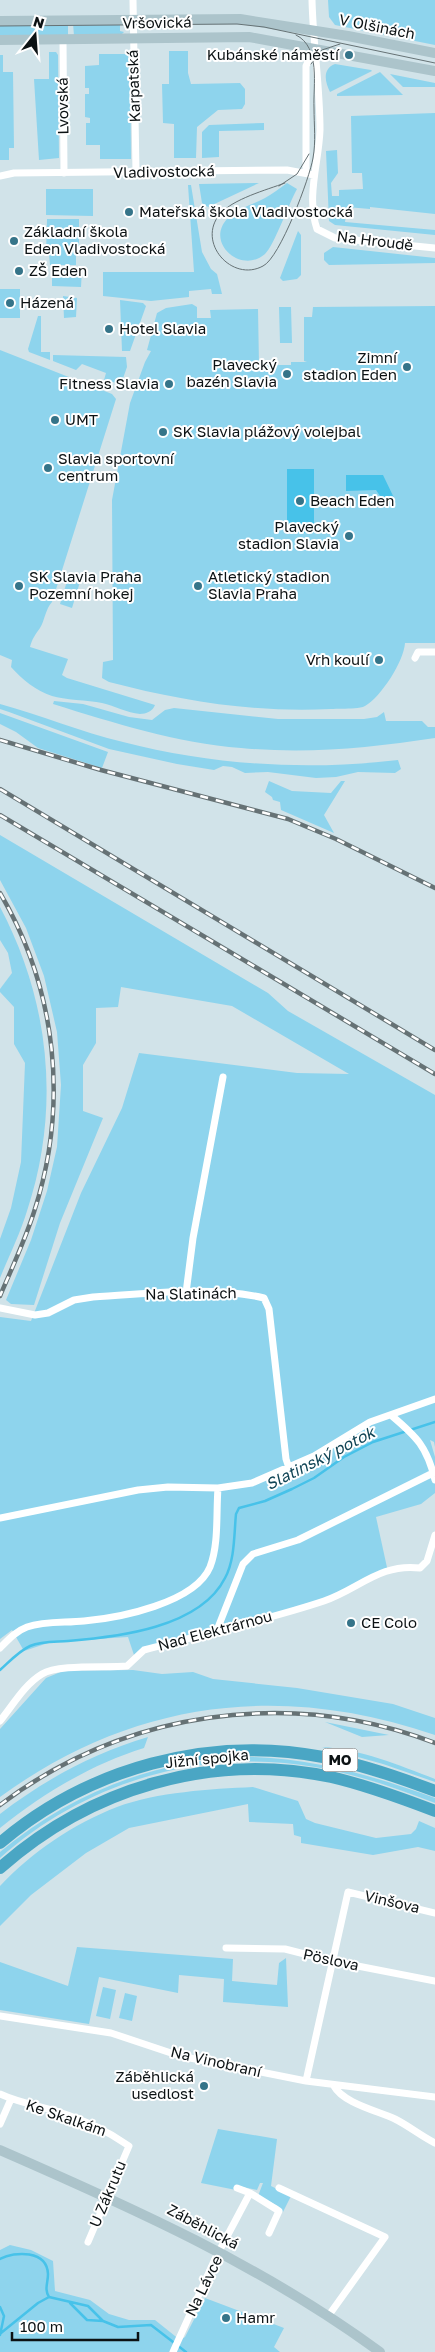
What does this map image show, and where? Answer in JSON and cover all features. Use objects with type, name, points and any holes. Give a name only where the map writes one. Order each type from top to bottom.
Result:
[{"type":"highway","name":"Jižní spojka","points":[[0,1843],[37,1815],[92,1785],[146,1765],[203,1753],[261,1750],[321,1756],[386,1773],[435,1791]]},
{"type":"highway","name":"Jižní spojka","points":[[0,1868],[51,1829],[101,1801],[154,1782],[199,1773],[255,1770],[311,1774],[375,1789],[435,1811]]},
{"type":"main road","name":"Vršovická","points":[[0,21],[240,19],[313,31]]},
{"type":"main road","name":"V Olšinách","points":[[313,31],[435,54]]},
{"type":"main road","name":"Vršovická","points":[[0,40],[249,37],[314,49]]},
{"type":"main road","points":[[314,49],[341,52],[435,71]]},
{"type":"main road","name":"Záběhlická","points":[[0,2150],[107,2197],[220,2252],[290,2290],[329,2315],[380,2352]]},
{"type":"street","name":"Karpatská","points":[[133,0],[132,38],[135,49],[136,172]]},
{"type":"street","points":[[312,0],[320,132],[314,175]]},
{"type":"street","name":"Lvovská","points":[[63,39],[64,173]]},
{"type":"street","points":[[306,173],[306,66],[314,49]]},
{"type":"street","name":"Vladivostocká","points":[[0,170],[14,174]]},
{"type":"street","name":"Vladivostocká","points":[[0,176],[14,174],[287,170],[314,175]]},
{"type":"street","name":"Na Hroudě","points":[[314,175],[313,206],[318,228],[335,238],[435,248]]},
{"type":"street","points":[[414,658],[418,652],[435,652]]},
{"type":"street","points":[[186,1293],[193,1238],[223,1076]]},
{"type":"street","name":"Na Slatinách","points":[[0,1308],[34,1315],[48,1313],[74,1300],[93,1297],[238,1292],[264,1298],[269,1309],[286,1459],[289,1468]]},
{"type":"street","points":[[0,1518],[138,1490],[168,1487],[218,1488],[252,1483],[314,1456],[356,1429],[383,1416],[392,1416],[435,1399]]},
{"type":"street","points":[[217,1630],[243,1564],[250,1556],[293,1542],[434,1477],[425,1449],[413,1433],[392,1416]]},
{"type":"street","points":[[0,1648],[17,1631],[38,1624],[86,1621],[119,1615],[162,1603],[190,1590],[206,1575],[213,1559],[218,1488]]},
{"type":"street","name":"Nad Elektrárnou","points":[[0,1721],[28,1685],[43,1673],[64,1668],[127,1666],[144,1650],[326,1600],[387,1570],[402,1567],[420,1568],[426,1561],[435,1536]]},
{"type":"street","name":"Vinšova","points":[[332,1961],[348,1892],[435,1912]]},
{"type":"street","name":"Pöslova","points":[[226,1948],[285,1950],[435,1981]]},
{"type":"street","points":[[306,2081],[332,1961]]},
{"type":"street","name":"Na Vinobraní","points":[[0,2016],[111,2033],[180,2056],[306,2081],[334,2086],[435,2097]]},
{"type":"street","points":[[334,2086],[337,2091],[352,2101],[396,2120],[435,2143]]},
{"type":"street","points":[[435,2090],[435,2097]]},
{"type":"street","name":"Ke Skalkám","points":[[0,2094],[11,2099],[60,2112],[107,2130],[129,2146]]},
{"type":"street","points":[[0,2124],[11,2099]]},
{"type":"street","name":"U Zákrutu","points":[[88,2242],[129,2146]]},
{"type":"street","points":[[237,2188],[250,2193],[279,2210],[269,2232]]},
{"type":"street","points":[[280,2188],[385,2237],[329,2315]]},
{"type":"street","name":"Na Lávce","points":[[173,2352],[250,2193]]},
{"type":"shaded area","points":[[328,0],[435,0],[435,45],[335,25],[329,17]]},
{"type":"shaded area","points":[[68,23],[68,36],[0,37],[0,24]]},
{"type":"shaded area","points":[[73,23],[120,23],[120,31],[124,32],[122,34],[74,36]]},
{"type":"shaded area","points":[[169,51],[188,51],[188,73],[191,84],[240,83],[245,89],[245,104],[242,109],[218,110],[197,127],[196,158],[174,158],[174,124],[163,123],[162,84],[169,84]]},
{"type":"shaded area","points":[[49,52],[56,52],[58,55],[59,158],[39,160],[34,79],[49,79]]},
{"type":"shaded area","points":[[99,54],[130,54],[131,159],[100,159],[100,145],[86,145],[86,123],[90,123],[90,118],[85,117],[85,94],[89,94],[89,88],[85,88],[85,66],[99,65]]},
{"type":"shaded area","points":[[0,55],[3,55],[3,72],[13,72],[14,148],[9,148],[9,160],[0,160]]},
{"type":"shaded area","points":[[335,64],[372,71],[330,92],[326,80],[326,72]]},
{"type":"shaded area","points":[[380,72],[403,95],[337,96],[337,94]]},
{"type":"shaded area","points":[[390,74],[435,83],[435,87],[403,87]]},
{"type":"shaded area","points":[[435,113],[435,214],[370,207],[370,209],[347,207],[345,222],[435,230],[435,235],[335,225],[329,221],[326,151],[337,150],[338,173],[331,183],[332,196],[339,196],[339,190],[363,189],[362,173],[352,173],[351,116]]},
{"type":"shaded area","points":[[264,123],[264,130],[219,131],[219,157],[202,158],[202,132],[209,125]]},
{"type":"shaded area","points":[[259,183],[208,207],[202,203],[199,184]]},
{"type":"shaded area","points":[[287,183],[297,189],[273,242],[265,254],[256,259],[246,261],[228,253],[220,237],[222,227],[228,218],[241,209],[265,198]]},
{"type":"shaded area","points":[[188,185],[191,185],[202,252],[211,269],[217,274],[222,294],[212,294],[211,289],[189,291],[189,297],[151,301],[103,296],[103,272],[194,272]]},
{"type":"shaded area","points":[[46,189],[93,189],[93,216],[46,215]]},
{"type":"shaded area","points":[[47,219],[79,219],[79,254],[76,254],[76,265],[50,265],[49,254],[46,254]]},
{"type":"shaded area","points":[[298,231],[301,235],[301,275],[297,279],[283,281],[280,278]]},
{"type":"shaded area","points":[[333,247],[435,258],[435,263],[329,265],[324,260],[324,253]]},
{"type":"shaded area","points":[[52,268],[82,269],[81,287],[52,286]]},
{"type":"shaded area","name":"Házená","points":[[0,289],[20,289],[20,318],[0,318]]},
{"type":"shaded area","points":[[63,296],[77,298],[76,317],[64,318]]},
{"type":"shaded area","points":[[120,300],[143,303],[146,306],[130,351],[122,351]]},
{"type":"shaded area","points":[[192,304],[197,307],[197,318],[211,318],[210,310],[258,309],[259,365],[291,365],[291,362],[307,362],[304,361],[304,317],[312,317],[313,307],[435,306],[435,643],[405,643],[401,659],[391,678],[378,695],[365,706],[303,710],[247,707],[164,695],[109,682],[102,678],[103,662],[113,660],[112,500],[130,403],[151,351],[147,350],[157,313],[166,308]]},
{"type":"shaded area","points":[[279,307],[291,307],[292,343],[280,343]]},
{"type":"shaded area","points":[[38,316],[41,316],[41,352],[50,352],[50,360],[29,352],[28,349]]},
{"type":"shaded area","name":"Slavia sportovní centrum","points":[[0,350],[112,394],[116,399],[52,602],[30,647],[68,659],[62,675],[67,678],[155,705],[147,713],[140,714],[102,703],[46,694],[30,684],[11,667],[12,660],[0,655]]},
{"type":"shaded area","points":[[53,355],[126,357],[127,367],[121,384],[104,380],[106,373],[82,364],[76,370],[53,361]]},
{"type":"shaded area","name":"Beach Eden","points":[[287,469],[314,469],[314,533],[287,533]]},
{"type":"shaded area","points":[[346,475],[383,475],[396,502],[388,508],[376,490],[346,491]]},
{"type":"shaded area","points":[[68,578],[80,582],[72,608],[60,604]]},
{"type":"shaded area","points":[[54,701],[83,704],[129,717],[152,720],[165,710],[174,708],[278,719],[364,719],[377,717],[384,712],[386,721],[422,721],[428,727],[435,727],[435,738],[387,745],[338,749],[266,750],[241,748],[169,737],[53,704]]},
{"type":"shaded area","points":[[0,704],[107,738],[191,756],[225,761],[294,765],[329,765],[398,760],[401,769],[395,773],[358,772],[336,777],[316,778],[268,772],[245,773],[232,767],[223,766],[214,770],[109,749],[0,709]]},
{"type":"shaded area","points":[[0,713],[108,752],[102,768],[38,748],[16,732],[0,724]]},
{"type":"shaded area","points":[[269,781],[292,791],[331,793],[341,781],[345,781],[324,815],[334,833],[281,810],[280,802],[273,800],[265,792]]},
{"type":"shaded area","points":[[0,835],[268,993],[288,1011],[435,1095],[435,1447],[434,1442],[430,1440],[435,1457],[435,1493],[421,1504],[376,1517],[388,1572],[326,1603],[134,1655],[128,1637],[51,1642],[24,1651],[12,1630],[0,1639],[0,1317],[31,1321],[81,1193],[122,1108],[139,1053],[297,1073],[349,1074],[232,1006],[121,987],[118,1007],[96,1008],[96,1043],[83,1065],[83,1111],[103,1118],[60,1223],[34,1305],[11,1304],[6,1300],[31,1240],[47,1191],[57,1147],[61,1085],[57,1032],[44,976],[26,928],[0,880]]},
{"type":"shaded area","points":[[0,907],[17,943],[30,980],[45,1056],[47,1095],[38,1173],[18,1237],[0,1278],[0,1239],[11,1208],[21,1162],[25,1063],[14,1044],[14,1007],[0,992],[0,989],[12,973],[8,953],[0,940]]},
{"type":"shaded area","points":[[133,1670],[162,1674],[193,1672],[213,1679],[297,1688],[393,1704],[435,1718],[435,1735],[377,1718],[320,1709],[264,1706],[209,1710],[155,1721],[102,1739],[51,1764],[0,1797],[0,1729],[46,1678],[63,1671]]},
{"type":"shaded area","points":[[325,1722],[389,1735],[362,1737]]},
{"type":"shaded area","points":[[148,1737],[144,1748],[105,1762],[68,1781],[33,1803],[0,1828],[0,1814],[34,1790],[89,1759]]},
{"type":"shaded area","points":[[322,1747],[351,1751],[379,1759],[435,1779],[435,1782],[383,1764]]},
{"type":"shaded area","points":[[251,1757],[299,1761],[344,1770],[435,1798],[435,1803],[346,1773],[315,1767],[273,1762],[230,1762],[188,1767],[147,1776],[107,1791],[69,1809],[33,1831],[0,1858],[0,1852],[56,1812],[86,1796],[117,1783],[149,1772],[182,1764],[216,1759]]},
{"type":"shaded area","points":[[253,1787],[298,1801],[306,1819],[315,1823],[376,1838],[411,1834],[416,1829],[419,1821],[435,1828],[435,1851],[418,1847],[373,1855],[301,1843],[301,1837],[294,1835],[293,1824],[249,1822],[248,1804],[129,1828],[86,1853],[31,1895],[0,1926],[0,1886],[39,1851],[85,1822],[117,1807],[149,1798],[202,1790]]},
{"type":"shaded area","points":[[77,1947],[233,1959],[232,1981],[277,1985],[279,1963],[286,1958],[288,2007],[223,2002],[224,1979],[179,1975],[178,1993],[99,1977],[89,2024],[0,2010],[0,1962],[68,1986]]},
{"type":"shaded area","points":[[103,1987],[116,1990],[110,2019],[96,2016]]},
{"type":"shaded area","points":[[125,1993],[137,1996],[132,2021],[119,2018]]},
{"type":"shaded area","points":[[218,2129],[277,2139],[271,2186],[291,2196],[283,2212],[278,2206],[258,2196],[263,2183],[260,2183],[257,2190],[238,2186],[236,2190],[201,2183]]},
{"type":"shaded area","points":[[10,2245],[31,2250],[53,2261],[55,2291],[90,2300],[109,2314],[129,2320],[155,2320],[180,2340],[185,2337],[205,2298],[284,2328],[274,2347],[280,2352],[0,2352],[0,2250]]},
{"type":"waterway","name":"Slatinský potok","points":[[0,1670],[22,1651],[35,1644],[110,1636],[156,1627],[177,1619],[197,1608],[213,1595],[228,1571],[231,1563],[236,1514],[239,1508],[265,1501],[292,1489],[314,1478],[344,1457],[373,1442],[435,1422]]},
{"type":"waterway","points":[[0,2259],[6,2256],[22,2254],[36,2257],[42,2260],[46,2266],[48,2274],[46,2289],[49,2297],[88,2306],[103,2321],[118,2327],[151,2325],[186,2352]]},
{"type":"waterway","points":[[1,2333],[38,2303],[49,2297]]},
{"type":"waterway","points":[[70,2303],[87,2320],[103,2321]]},
{"type":"waterway","points":[[0,2307],[4,2316],[0,2335]]},
{"type":"tram line","points":[[0,26],[237,24],[264,27],[435,63]]},
{"type":"tram line","points":[[285,183],[241,199],[220,214],[214,225],[212,236],[215,247],[221,257],[229,264],[240,269],[251,270],[263,266],[270,260],[286,233],[311,168],[315,140],[314,68],[309,48],[296,35]]},
{"type":"tram line","points":[[311,64],[322,50],[340,44]]},
{"type":"tram line","points":[[279,186],[297,174],[309,154]]},
{"type":"railway","points":[[0,740],[101,770],[288,819],[336,839],[435,888]]},
{"type":"railway","points":[[0,789],[435,1050]]},
{"type":"railway","points":[[0,815],[435,1074]]},
{"type":"railway","points":[[0,893],[19,930],[34,969],[45,1008],[52,1049],[54,1090],[45,1172],[34,1212],[0,1296]]},
{"type":"railway","points":[[0,1805],[48,1773],[100,1748],[154,1729],[209,1718],[266,1713],[323,1716],[379,1726],[435,1743]]},
{"type":"place","name":"Kubánské náměstí","points":[[349,55]]},
{"type":"place","name":"Mateřská škola Vladivostocká","points":[[129,212]]},
{"type":"place","name":"Základní škola Eden Vladivostocká","points":[[14,241]]},
{"type":"place","name":"ZŠ Eden","points":[[19,271]]},
{"type":"place","name":"Házená","points":[[10,303]]},
{"type":"place","name":"Hotel Slavia","points":[[109,329]]},
{"type":"place","name":"Zimní stadion Eden","points":[[407,367]]},
{"type":"place","name":"Plavecký bazén Slavia","points":[[287,374]]},
{"type":"place","name":"Fitness Slavia","points":[[169,384]]},
{"type":"place","name":"UMT","points":[[55,420]]},
{"type":"place","name":"SK Slavia plážový volejbal","points":[[163,432]]},
{"type":"place","name":"Slavia sportovní centrum","points":[[48,468]]},
{"type":"place","name":"Beach Eden","points":[[300,501]]},
{"type":"place","name":"Plavecký stadion Slavia","points":[[349,536]]},
{"type":"place","name":"SK Slavia Praha Pozemní hokej","points":[[19,586]]},
{"type":"place","name":"Atletický stadion Slavia Praha","points":[[198,586]]},
{"type":"place","name":"Vrh koulí","points":[[379,660]]},
{"type":"place","name":"CE Colo","points":[[351,1623]]},
{"type":"place","name":"Záběhlická usedlost","points":[[204,2086]]},
{"type":"place","name":"Hamr","points":[[226,2318]]}]
